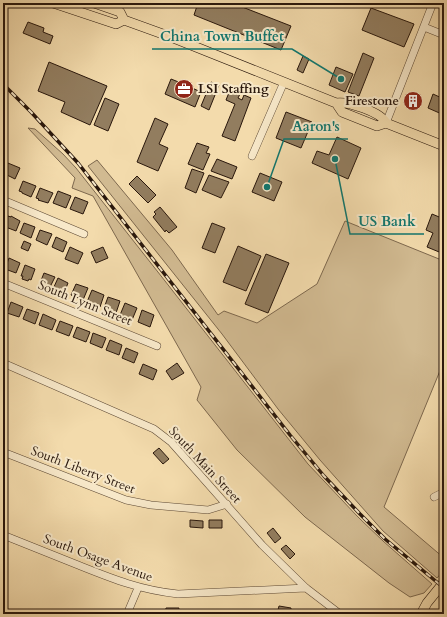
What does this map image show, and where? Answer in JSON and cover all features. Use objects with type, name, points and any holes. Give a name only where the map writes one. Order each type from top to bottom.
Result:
[{"type":"main road","points":[[53,3],[116,24],[124,20]]},
{"type":"main road","points":[[94,3],[120,12],[124,20],[171,37],[336,103],[347,103],[381,116],[386,123],[444,146]]},
{"type":"main road","points":[[421,614],[444,582]]},
{"type":"street","points":[[386,123],[433,3]]},
{"type":"street","points":[[424,27],[444,35]]},
{"type":"street","points":[[252,156],[284,82]]},
{"type":"street","points":[[3,200],[84,234]]},
{"type":"street","name":"South Lynn Street","points":[[3,283],[157,346]]},
{"type":"street","name":"South Main Street","points":[[3,363],[154,429],[171,442],[262,545],[306,588],[340,614]]},
{"type":"street","name":"South Liberty Street","points":[[3,452],[126,500],[151,506],[208,510],[227,504]]},
{"type":"street","points":[[434,498],[444,492]]},
{"type":"street","name":"South Osage Avenue","points":[[3,535],[138,588],[178,594],[306,588]]},
{"type":"street","points":[[127,614],[138,588]]},
{"type":"shaded area","points":[[28,128],[35,129],[76,168],[308,464],[358,517],[432,584],[424,593],[410,597],[389,583],[305,517],[237,450],[197,400],[201,387],[93,196],[72,188],[75,178]]},
{"type":"shaded area","points":[[97,160],[172,250],[218,315],[224,311],[257,323],[317,284],[345,221],[444,261],[442,268],[444,270],[444,361],[384,507],[444,558],[444,570],[437,578],[383,531],[320,460],[278,409],[222,334],[88,166]]},
{"type":"building","points":[[198,3],[232,3],[291,26],[281,50],[194,15]]},
{"type":"building","points":[[371,8],[414,24],[404,47],[362,30]]},
{"type":"building","points":[[28,22],[44,28],[43,32],[53,36],[50,44],[23,33]]},
{"type":"building","points":[[363,53],[374,58],[359,96],[348,92]]},
{"type":"building","points":[[303,56],[309,59],[303,73],[297,70]]},
{"type":"building","points":[[49,62],[107,86],[90,125],[61,112],[65,102],[38,91]]},
{"type":"building","points":[[336,67],[353,74],[345,92],[329,85]]},
{"type":"building","points":[[171,79],[181,83],[182,81],[201,92],[195,107],[165,94]]},
{"type":"building","points":[[211,82],[219,85],[209,110],[201,106]]},
{"type":"building","points":[[230,90],[240,94],[238,98],[242,100],[244,95],[251,98],[235,141],[222,136],[235,104],[226,100]]},
{"type":"building","name":"Firestone","points":[[407,94],[421,100],[418,108],[404,103]]},
{"type":"building","points":[[433,94],[444,99],[444,115],[428,108]]},
{"type":"building","points":[[105,98],[119,104],[108,131],[94,125]]},
{"type":"building","points":[[286,112],[312,122],[301,148],[276,138]]},
{"type":"building","points":[[155,118],[168,124],[159,144],[168,148],[158,171],[137,162]]},
{"type":"building","points":[[337,137],[361,148],[348,179],[312,163],[317,151],[329,155]]},
{"type":"building","points":[[197,143],[209,147],[206,153],[210,154],[203,170],[188,164]]},
{"type":"building","points":[[217,159],[237,167],[232,179],[211,171]]},
{"type":"building","points":[[3,161],[20,168],[15,179],[3,173]]},
{"type":"building","points":[[192,169],[204,173],[196,193],[185,188]]},
{"type":"building","points":[[260,173],[282,182],[274,201],[252,192]]},
{"type":"building","points":[[209,175],[229,182],[221,198],[202,190]]},
{"type":"building","points":[[137,176],[156,195],[148,203],[129,184]]},
{"type":"building","points":[[23,181],[36,186],[31,197],[19,191]]},
{"type":"building","points":[[40,188],[53,193],[48,203],[36,198]]},
{"type":"building","points":[[58,191],[71,196],[66,208],[53,203]]},
{"type":"building","points":[[75,197],[88,202],[83,214],[70,209]]},
{"type":"building","points":[[160,207],[177,227],[169,233],[166,230],[165,232],[153,217],[156,214],[154,212]]},
{"type":"building","points":[[432,214],[444,219],[444,254],[427,247],[433,233],[426,230]]},
{"type":"building","points":[[8,216],[20,221],[16,231],[3,226]]},
{"type":"building","points":[[24,223],[35,227],[31,238],[20,233]]},
{"type":"building","points":[[212,223],[225,228],[215,253],[202,248]]},
{"type":"building","points":[[40,230],[52,234],[47,245],[36,240]]},
{"type":"building","points":[[56,237],[67,242],[63,252],[52,247]]},
{"type":"building","points":[[24,241],[31,244],[28,251],[21,248]]},
{"type":"building","points":[[238,246],[261,256],[246,291],[223,282]]},
{"type":"building","points":[[70,247],[83,253],[78,264],[65,259]]},
{"type":"building","points":[[103,247],[108,258],[96,263],[91,252]]},
{"type":"building","points":[[266,254],[289,263],[268,313],[245,304]]},
{"type":"building","points":[[9,258],[20,263],[16,273],[5,269]]},
{"type":"building","points":[[25,265],[35,269],[31,280],[29,279],[28,281],[22,279],[23,276],[21,276]]},
{"type":"building","points":[[44,273],[55,277],[50,287],[48,286],[47,289],[41,286],[42,284],[40,283]]},
{"type":"building","points":[[58,278],[68,283],[64,293],[62,292],[61,295],[53,289]]},
{"type":"building","points":[[76,284],[88,288],[83,300],[71,295]]},
{"type":"building","points":[[92,290],[104,295],[100,307],[87,302]]},
{"type":"building","points":[[108,297],[120,301],[116,313],[104,308]]},
{"type":"building","points":[[11,302],[23,307],[19,317],[7,313]]},
{"type":"building","points":[[125,303],[137,308],[132,320],[120,315]]},
{"type":"building","points":[[27,309],[39,313],[35,324],[23,319]]},
{"type":"building","points":[[142,310],[154,315],[150,327],[138,322]]},
{"type":"building","points":[[43,314],[56,320],[52,330],[39,325]]},
{"type":"building","points":[[60,321],[73,326],[69,336],[56,331]]},
{"type":"building","points":[[77,327],[90,332],[86,342],[73,337]]},
{"type":"building","points":[[93,333],[106,338],[102,348],[90,343]]},
{"type":"building","points":[[110,340],[122,345],[119,355],[106,350]]},
{"type":"building","points":[[126,348],[138,353],[134,363],[122,358]]},
{"type":"building","points":[[177,363],[184,373],[172,380],[166,371]]},
{"type":"building","points":[[143,364],[157,370],[153,380],[139,374]]},
{"type":"building","points":[[159,448],[169,459],[163,464],[153,453]]},
{"type":"building","points":[[190,520],[203,521],[203,528],[190,527]]},
{"type":"building","points":[[209,520],[222,520],[222,528],[209,528]]},
{"type":"building","points":[[273,528],[281,538],[275,543],[267,533]]},
{"type":"building","points":[[286,545],[295,554],[290,559],[281,549]]},
{"type":"building","points":[[279,606],[291,608],[291,614],[277,614]]},
{"type":"building","points":[[166,608],[179,608],[178,614],[165,614]]},
{"type":"railway","points":[[3,84],[78,163],[290,435],[324,476],[385,539],[444,588]]},
{"type":"place","name":"China Town Buffet","points":[[341,79]]},
{"type":"place","name":"LSI Staffing","points":[[184,89]]},
{"type":"place","name":"Firestone","points":[[413,101]]},
{"type":"place","name":"US Bank","points":[[335,159]]},
{"type":"place","name":"Aaron's","points":[[267,187]]}]
